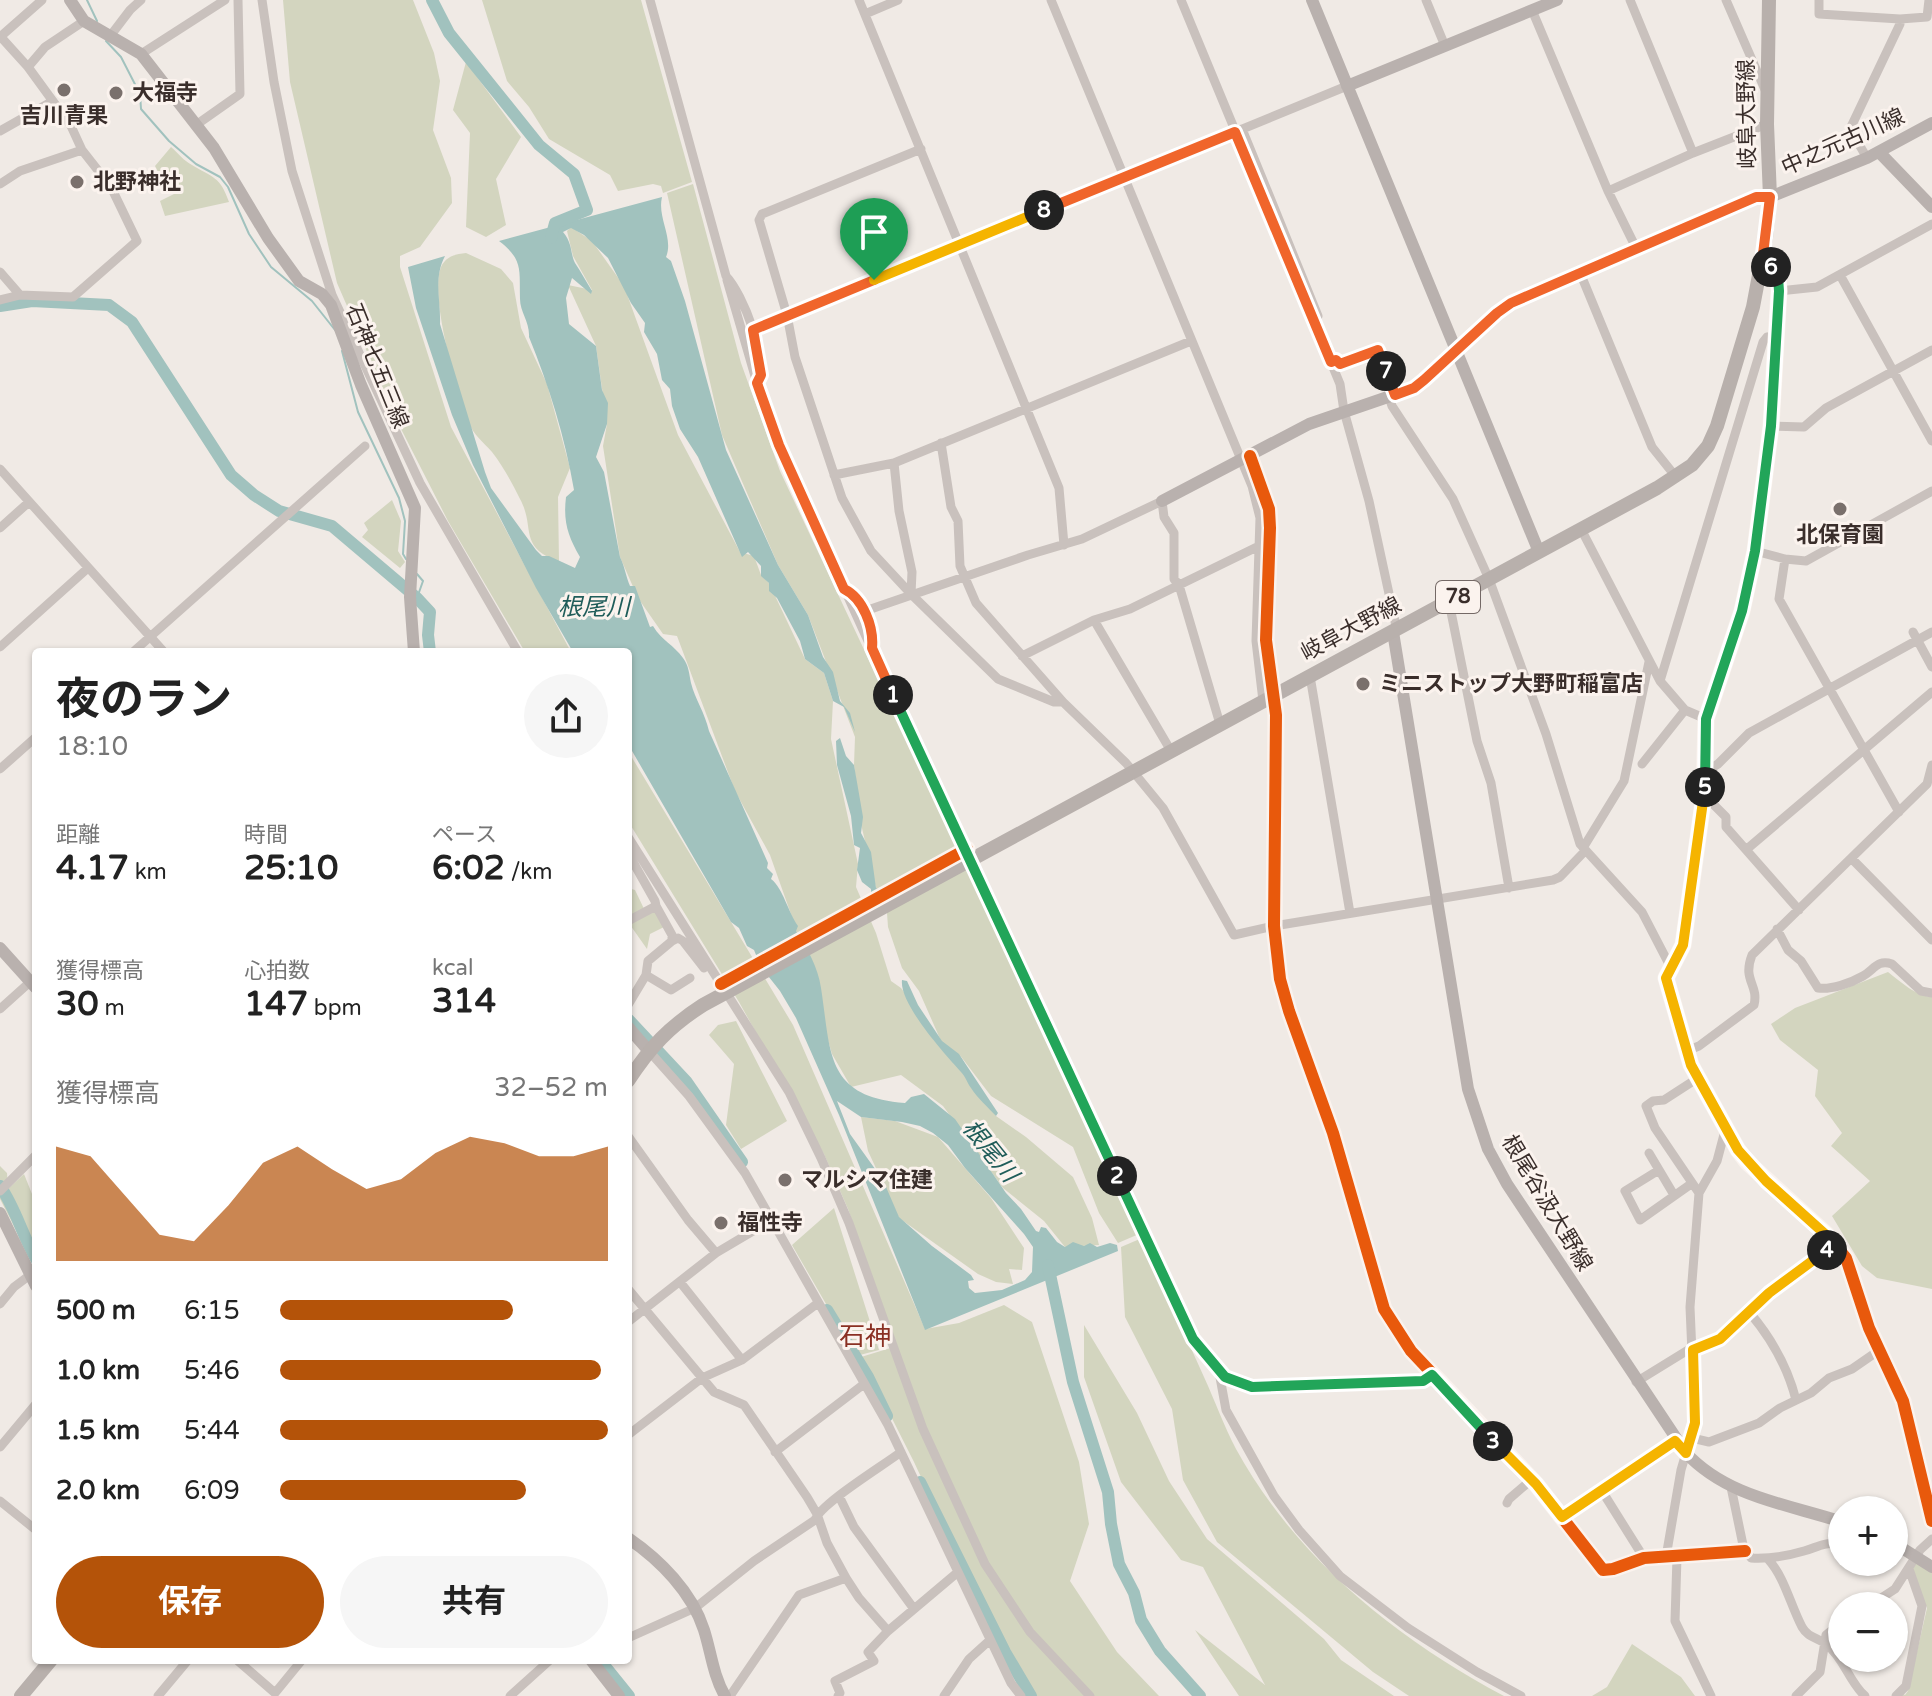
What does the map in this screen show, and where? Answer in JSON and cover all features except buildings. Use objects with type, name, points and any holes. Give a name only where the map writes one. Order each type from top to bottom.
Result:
[{"type":"main road","name":"石神七五三線","points":[[70,0],[84,21],[141,54],[196,125],[299,281],[322,294],[331,305],[361,385],[415,508],[416,534],[410,597],[414,648]]},
{"type":"main road","points":[[1312,0],[1539,552]]},
{"type":"main road","points":[[1347,86],[1557,0]]},
{"type":"main road","name":"岐阜大野線","points":[[632,1075],[651,1046],[679,1020],[1449,602],[1676,477],[1692,465],[1708,446],[1717,426],[1753,307],[1763,254],[1770,197],[1767,124],[1769,0]]},
{"type":"main road","name":"中之元古川線","points":[[1162,501],[1309,424],[1414,388],[1511,303],[1756,197],[1770,197],[1873,155],[1932,123]]},
{"type":"main road","points":[[1873,155],[1932,207]]},
{"type":"main road","name":"根尾谷汲大野線","points":[[1393,632],[1468,1089],[1488,1149],[1507,1184],[1675,1441],[1686,1453],[1712,1476],[1731,1487],[1828,1518]]},
{"type":"main road","points":[[0,948],[32,984]]},
{"type":"main road","points":[[632,1030],[651,1046]]},
{"type":"main road","points":[[0,1213],[32,1278]]},
{"type":"main road","points":[[632,1541],[658,1562],[695,1608],[713,1669],[728,1696]]},
{"type":"main road","points":[[1908,1559],[1912,1563],[1932,1567]]},
{"type":"main road","points":[[21,1696],[48,1664]]},
{"type":"main road","points":[[594,1664],[619,1696]]},
{"type":"street","points":[[0,300],[20,295],[73,297],[137,241],[111,187],[82,150],[71,126],[28,67],[0,36],[42,0]]},
{"type":"street","points":[[111,35],[141,0]]},
{"type":"street","points":[[141,54],[225,0]]},
{"type":"street","points":[[196,125],[240,94],[238,0]]},
{"type":"street","points":[[262,0],[292,171],[332,295],[420,483],[516,648]]},
{"type":"street","points":[[650,0],[757,383],[779,445],[967,862],[1193,1339],[1225,1377],[1252,1387],[1423,1381],[1432,1375]]},
{"type":"street","points":[[859,0],[1059,488],[1064,545]]},
{"type":"street","points":[[865,14],[898,0]]},
{"type":"street","points":[[1051,0],[1191,341],[1269,509],[1266,640],[1274,926],[1280,979],[1333,1133],[1384,1309],[1411,1351],[1562,1517],[1603,1570],[1644,1558],[1745,1551]]},
{"type":"street","points":[[1181,0],[1333,361],[1369,501],[1396,626],[1393,632]]},
{"type":"street","points":[[1426,0],[1445,46]]},
{"type":"street","points":[[1630,0],[1693,153]]},
{"type":"street","points":[[1726,0],[1767,93]]},
{"type":"street","points":[[1819,0],[1819,14],[1929,20],[1929,0]]},
{"type":"street","points":[[1532,10],[1608,191],[1637,250]]},
{"type":"street","points":[[1873,155],[1850,129],[1900,19]]},
{"type":"street","points":[[28,67],[45,47],[84,21]]},
{"type":"street","points":[[753,330],[1347,86]]},
{"type":"street","points":[[0,131],[53,101]]},
{"type":"street","points":[[1608,191],[1767,124]]},
{"type":"street","points":[[921,149],[762,214],[759,220],[787,315],[795,357],[834,475],[842,498],[871,551],[998,679],[1054,702],[1063,702]]},
{"type":"street","points":[[0,184],[20,171],[82,150]]},
{"type":"street","points":[[1779,291],[1817,287],[1932,224]]},
{"type":"street","points":[[1763,254],[1778,277],[1779,291],[1771,426],[1755,551],[1742,611],[1706,719],[1704,795],[1683,945],[1666,978],[1686,1051],[1698,1078],[1747,1162],[1835,1243],[1853,1273],[1878,1351],[1903,1401],[1932,1521]]},
{"type":"street","points":[[0,272],[20,295]]},
{"type":"street","points":[[1581,275],[1652,447],[1676,477]]},
{"type":"street","points":[[1840,275],[1932,441]]},
{"type":"street","points":[[726,276],[736,286],[753,330],[761,375],[757,383]]},
{"type":"street","points":[[1660,681],[1763,342],[1767,337],[1777,336]]},
{"type":"street","points":[[834,475],[894,463],[1191,341]]},
{"type":"street","points":[[1333,361],[1340,364],[1378,350],[1392,396],[1392,406],[1453,499],[1489,579],[1584,849],[1642,912],[1670,966]]},
{"type":"street","points":[[1771,426],[1804,427],[1826,408],[1932,350]]},
{"type":"street","points":[[941,443],[951,507],[958,521],[958,549],[964,577],[976,603],[1063,702],[1133,771],[1173,823],[1234,935],[1560,877],[1584,849],[1624,781],[1649,662]]},
{"type":"street","points":[[138,648],[365,446]]},
{"type":"street","points":[[1245,458],[1260,518],[1256,641],[1268,698]]},
{"type":"street","points":[[894,463],[899,511],[912,572],[911,594]]},
{"type":"street","points":[[0,469],[160,648]]},
{"type":"street","points":[[1755,551],[1806,561],[1932,491]]},
{"type":"street","points":[[865,611],[1082,539],[1162,501],[1164,517],[1174,533],[1174,579],[1179,585],[1220,724]]},
{"type":"street","points":[[0,528],[29,502]]},
{"type":"street","points":[[1581,529],[1660,681],[1685,710],[1706,719]]},
{"type":"street","points":[[1022,656],[1094,620],[1130,609],[1259,546]]},
{"type":"street","points":[[1785,559],[1779,599],[1899,812]]},
{"type":"street","points":[[0,647],[88,568]]},
{"type":"street","points":[[844,589],[865,611],[872,648]]},
{"type":"street","points":[[1449,602],[1477,741],[1491,783],[1509,888]]},
{"type":"street","points":[[1094,620],[1171,751]]},
{"type":"street","points":[[1706,771],[1718,764],[1749,733],[1915,636],[1932,632]]},
{"type":"street","points":[[1915,636],[1932,667]]},
{"type":"street","points":[[1310,676],[1350,913]]},
{"type":"street","points":[[1747,849],[1932,692]]},
{"type":"street","points":[[1642,764],[1685,710]]},
{"type":"street","points":[[0,769],[32,741]]},
{"type":"street","points":[[1686,1051],[1699,1046],[1754,1005],[1756,997],[1747,969],[1752,955],[1927,784],[1932,765]]},
{"type":"street","points":[[1704,795],[1726,817],[1726,827],[1799,910]]},
{"type":"street","points":[[632,844],[664,898],[714,973],[730,991],[789,1092],[849,1223],[923,1429],[985,1564],[1030,1632],[1090,1696]]},
{"type":"street","points":[[1852,859],[1932,940]]},
{"type":"street","points":[[632,861],[672,935],[672,941]]},
{"type":"street","points":[[632,919],[656,906]]},
{"type":"street","points":[[1777,929],[1788,950],[1801,961],[1818,988],[1825,989],[1861,978],[1878,964],[1886,962],[1921,991],[1932,993]]},
{"type":"street","points":[[632,998],[646,975],[648,961],[678,938],[706,969],[714,973]]},
{"type":"street","points":[[646,975],[671,990],[690,978]]},
{"type":"street","points":[[0,1009],[32,986]]},
{"type":"street","points":[[651,1046],[745,1173],[901,1452],[1011,1683],[1021,1696]]},
{"type":"street","points":[[1698,1078],[1664,1100],[1653,1101],[1646,1106],[1655,1128],[1699,1193]]},
{"type":"street","points":[[1666,1557],[1696,1413],[1690,1307],[1699,1193],[1717,1161],[1726,1127]]},
{"type":"street","points":[[632,1142],[688,1220],[716,1253]]},
{"type":"street","points":[[1649,1153],[1674,1195]]},
{"type":"street","points":[[4,1187],[32,1159]]},
{"type":"street","points":[[1659,1170],[1625,1191],[1640,1220],[1691,1184]]},
{"type":"street","points":[[632,1319],[716,1253],[770,1221]]},
{"type":"street","points":[[1636,1382],[1688,1350],[1720,1339],[1792,1274],[1799,1273],[1835,1243]]},
{"type":"street","points":[[0,1304],[14,1287],[32,1280]]},
{"type":"street","points":[[680,1282],[742,1360]]},
{"type":"street","points":[[632,1293],[714,1392],[744,1405],[817,1514],[827,1543],[846,1578],[888,1631]]},
{"type":"street","points":[[632,1432],[702,1378],[742,1360],[818,1303]]},
{"type":"street","points":[[1750,1313],[1765,1331],[1785,1369],[1796,1400]]},
{"type":"street","points":[[1692,1438],[1709,1442],[1743,1430],[1811,1393],[1829,1378],[1852,1369],[1878,1351]]},
{"type":"street","points":[[1219,1372],[1226,1410],[1274,1496],[1340,1576],[1408,1628],[1521,1696]]},
{"type":"street","points":[[775,1452],[864,1384]]},
{"type":"street","points":[[0,1447],[32,1409]]},
{"type":"street","points":[[1562,1517],[1675,1441]]},
{"type":"street","points":[[632,1636],[695,1608],[901,1452]]},
{"type":"street","points":[[1507,1503],[1530,1481]]},
{"type":"street","points":[[1731,1487],[1745,1551],[1751,1558],[1768,1559],[1828,1543]]},
{"type":"street","points":[[1602,1491],[1644,1558]]},
{"type":"street","points":[[839,1496],[854,1527],[914,1609]]},
{"type":"street","points":[[0,1501],[32,1527]]},
{"type":"street","points":[[1890,1592],[1932,1539]]},
{"type":"street","points":[[1677,1557],[1675,1621],[1711,1696]]},
{"type":"street","points":[[1768,1559],[1780,1576],[1805,1632],[1813,1640],[1824,1642],[1865,1696]]},
{"type":"street","points":[[1896,1696],[1906,1686],[1922,1606],[1912,1563]]},
{"type":"street","points":[[838,1696],[840,1693],[835,1681],[874,1661],[868,1652],[888,1631],[958,1572]]},
{"type":"street","points":[[728,1696],[799,1595],[846,1578]]},
{"type":"street","points":[[1796,1696],[1820,1672],[1828,1633]]},
{"type":"street","points":[[944,1696],[969,1659],[990,1640]]},
{"type":"street","points":[[158,1696],[185,1664]]},
{"type":"street","points":[[242,1664],[275,1693],[299,1664]]},
{"type":"street","points":[[510,1696],[546,1664]]},
{"type":"green space","points":[[283,0],[413,0],[434,53],[440,81],[433,130],[451,178],[452,203],[420,247],[400,256],[400,267],[451,427],[569,648],[523,648],[448,521],[399,425],[337,283],[290,82]]},
{"type":"green space","points":[[482,0],[641,0],[692,182],[663,193],[661,186],[653,184],[618,191],[610,175],[549,139],[529,107],[507,81]]},
{"type":"green space","points":[[466,62],[521,137],[496,179],[506,225],[486,237],[466,227],[470,133],[453,110]]},
{"type":"green space","points":[[171,147],[186,161],[219,182],[229,202],[165,216],[160,201],[178,192],[172,181],[164,184],[155,166]]},
{"type":"green space","points":[[693,184],[741,363],[780,471],[1139,1234],[1118,1243],[1099,1213],[1073,1147],[991,1096],[959,1054],[996,1116],[1073,1177],[1092,1218],[1099,1245],[1065,1247],[1044,1221],[1003,1188],[943,1106],[901,1075],[851,1087],[832,1054],[792,917],[770,855],[735,791],[677,636],[663,634],[638,598],[620,557],[603,446],[607,424],[596,346],[568,285],[592,290],[573,256],[567,231],[571,227],[592,241],[624,286],[678,435],[740,552],[754,556],[805,659],[824,673],[833,701],[831,739],[858,864],[856,887],[876,933],[891,981],[901,988],[941,1041],[919,991],[902,968],[888,927],[886,899],[876,888],[861,824],[854,765],[855,737],[808,615],[778,565],[722,435],[667,193]]},
{"type":"green space","points":[[466,253],[501,269],[513,283],[521,328],[547,384],[570,468],[558,497],[559,562],[546,556],[532,543],[525,509],[500,463],[471,427],[458,390],[441,321],[438,281],[446,260]]},
{"type":"green space","points":[[392,500],[401,521],[398,551],[405,562],[400,568],[362,537],[368,530],[364,523]]},
{"type":"green space","points":[[632,758],[793,1025],[925,1329],[959,1323],[1004,1305],[1032,1322],[1079,1462],[1089,1524],[1070,1581],[1117,1652],[1159,1696],[1034,1696],[1029,1692],[964,1569],[861,1357],[897,1346],[848,1209],[824,1154],[739,1002],[632,828]]},
{"type":"green space","points":[[632,889],[646,913],[656,910],[664,927],[650,934],[647,949],[632,928]]},
{"type":"green space","points":[[1888,972],[1914,991],[1932,997],[1932,1289],[1877,1278],[1862,1266],[1832,1216],[1870,1181],[1831,1146],[1842,1133],[1815,1096],[1818,1070],[1780,1040],[1771,1024],[1795,1008]]},
{"type":"green space","points":[[736,1021],[787,1121],[741,1149],[726,1125],[734,1064],[709,1035],[718,1025]]},
{"type":"green space","points":[[861,1117],[895,1121],[938,1137],[991,1198],[1024,1248],[1022,1270],[1009,1269],[1013,1284],[996,1282],[978,1274],[899,1218],[868,1151]]},
{"type":"green space","points":[[0,1166],[7,1173],[8,1189],[24,1174],[32,1194],[32,1261],[0,1199]]},
{"type":"green space","points":[[834,1208],[879,1350],[856,1356],[792,1245]]},
{"type":"green space","points":[[1142,1238],[1236,1449],[1260,1489],[1288,1525],[1318,1560],[1387,1621],[1504,1696],[1409,1696],[1373,1672],[1217,1542],[1183,1480],[1172,1409],[1125,1317],[1121,1247]]},
{"type":"green space","points":[[1084,1325],[1137,1413],[1169,1481],[1207,1539],[1324,1639],[1341,1660],[1394,1696],[1239,1696],[1195,1630],[1265,1685],[1203,1567],[1181,1560],[1121,1482],[1084,1377]]},
{"type":"green space","points":[[1916,1562],[1932,1572],[1932,1696],[1893,1696],[1905,1695],[1908,1691],[1927,1608],[1910,1570]]},
{"type":"green space","points":[[1632,1644],[1681,1677],[1695,1696],[1592,1696],[1607,1687]]},
{"type":"water","points":[[662,197],[668,243],[666,257],[671,261],[685,301],[726,450],[778,565],[808,615],[823,657],[833,672],[840,701],[850,713],[855,732],[844,707],[833,701],[824,673],[805,659],[800,641],[777,598],[769,591],[769,583],[761,576],[761,566],[748,552],[742,557],[698,457],[680,429],[670,389],[662,380],[657,354],[644,332],[645,323],[608,258],[584,235],[571,228],[563,232],[575,263],[592,291],[591,294],[572,278],[566,298],[569,324],[596,346],[602,390],[608,403],[607,424],[596,457],[604,472],[620,557],[630,586],[635,586],[650,627],[653,626],[686,664],[709,731],[768,863],[767,868],[773,874],[771,879],[782,894],[798,926],[796,931],[815,965],[831,1051],[837,1067],[846,1081],[860,1092],[905,1103],[911,1097],[924,1094],[955,1119],[1036,1231],[1046,1228],[1065,1247],[1073,1242],[1084,1246],[1090,1243],[1097,1247],[1110,1243],[1117,1245],[1118,1251],[925,1330],[839,1115],[796,1018],[761,967],[754,950],[747,946],[739,928],[731,922],[632,751],[632,648],[571,648],[473,465],[452,415],[416,308],[408,267],[445,256],[438,281],[440,324],[491,488],[542,556],[575,568],[580,557],[566,521],[566,497],[574,490],[566,451],[556,412],[529,337],[520,299],[520,273],[513,254],[499,241]],"holes":[[[837,1101],[861,1117],[920,1126],[948,1145],[1024,1234],[1033,1247],[1032,1272],[1025,1280],[1002,1290],[975,1293],[969,1288],[968,1281],[974,1280],[971,1275],[899,1217],[883,1180],[850,1134]]]},
{"type":"water","points":[[840,738],[846,756],[854,765],[863,817],[861,833],[871,852],[876,888],[882,891],[886,899],[883,902],[871,895],[871,889],[862,882],[857,870],[860,848],[854,845],[851,816],[837,765],[836,741]]},
{"type":"water","name":"根尾川","points":[[902,980],[907,981],[918,1005],[942,1041],[959,1054],[998,1113],[996,1116],[915,1015],[903,990]]},
{"type":"waterway","points":[[87,0],[97,21]]},
{"type":"waterway","name":"根尾川","points":[[432,0],[449,33],[539,145],[574,174],[587,210],[555,223],[551,238]]},
{"type":"waterway","points":[[106,41],[121,57],[140,94],[141,109],[169,141],[196,164],[220,177],[228,187],[249,234],[271,267],[312,301],[335,330]]},
{"type":"waterway","points":[[0,306],[32,301],[109,305],[132,322],[231,475],[279,511],[332,526],[417,598],[430,612],[430,648]]},
{"type":"waterway","points":[[342,351],[358,412],[399,498],[405,521],[403,554],[406,559]]},
{"type":"waterway","points":[[417,574],[423,581],[417,598]]},
{"type":"waterway","points":[[632,1023],[686,1081],[742,1162]]},
{"type":"waterway","points":[[0,1186],[32,1251]]},
{"type":"waterway","name":"根尾川","points":[[1048,1265],[1073,1382],[1108,1492],[1119,1564],[1134,1593],[1141,1620],[1160,1651],[1200,1696]]},
{"type":"waterway","points":[[827,1310],[868,1377],[887,1416]]},
{"type":"waterway","points":[[920,1482],[1005,1652],[1031,1696]]},
{"type":"waterway","points":[[603,1664],[629,1696]]},
{"type":"cycle path","points":[[1763,254],[1778,277],[1779,291],[1771,426],[1755,551],[1742,611],[1706,719],[1704,795],[1683,945],[1666,978],[1691,1065],[1738,1150],[1747,1162],[1826,1234],[1846,1258],[1869,1328],[1903,1401],[1932,1521]]},
{"type":"cycle path","points":[[1250,456],[1269,509],[1266,640],[1276,715],[1274,926],[1280,979],[1333,1133],[1384,1309],[1411,1351],[1536,1484],[1603,1570],[1644,1558],[1745,1551]]},
{"type":"cycle path","points":[[721,984],[967,849]]},
{"type":"place","name":"吉川青果","points":[[64,90]]},
{"type":"place","name":"大福寺","points":[[116,93]]},
{"type":"place","name":"北野神社","points":[[77,182]]},
{"type":"place","name":"北保育園","points":[[1840,509]]},
{"type":"place","name":"ミニストップ大野町稲富店","points":[[1363,684]]},
{"type":"place","name":"マルシマ住建","points":[[785,1180]]},
{"type":"place","name":"福性寺","points":[[721,1223]]},
{"type":"district","name":"石神","points":[[865,1336]]},
{"type":"route","points":[[1235,132],[1331,362],[1336,360],[1340,364],[1378,350],[1395,395],[1414,388],[1511,303],[1756,197],[1770,197],[1763,254],[1778,277],[1779,291],[1771,426],[1755,551],[1742,611],[1706,719],[1704,795],[1683,945],[1666,978],[1691,1065],[1738,1150],[1766,1181],[1835,1243],[1769,1293],[1720,1339],[1693,1350],[1695,1423],[1686,1453],[1675,1441],[1562,1517],[1536,1484],[1432,1375],[1423,1381],[1252,1387],[1225,1377],[1203,1354],[1193,1339],[872,648],[865,611],[844,589],[779,445],[757,383],[761,375],[753,330],[874,280],[1235,132]]}]
